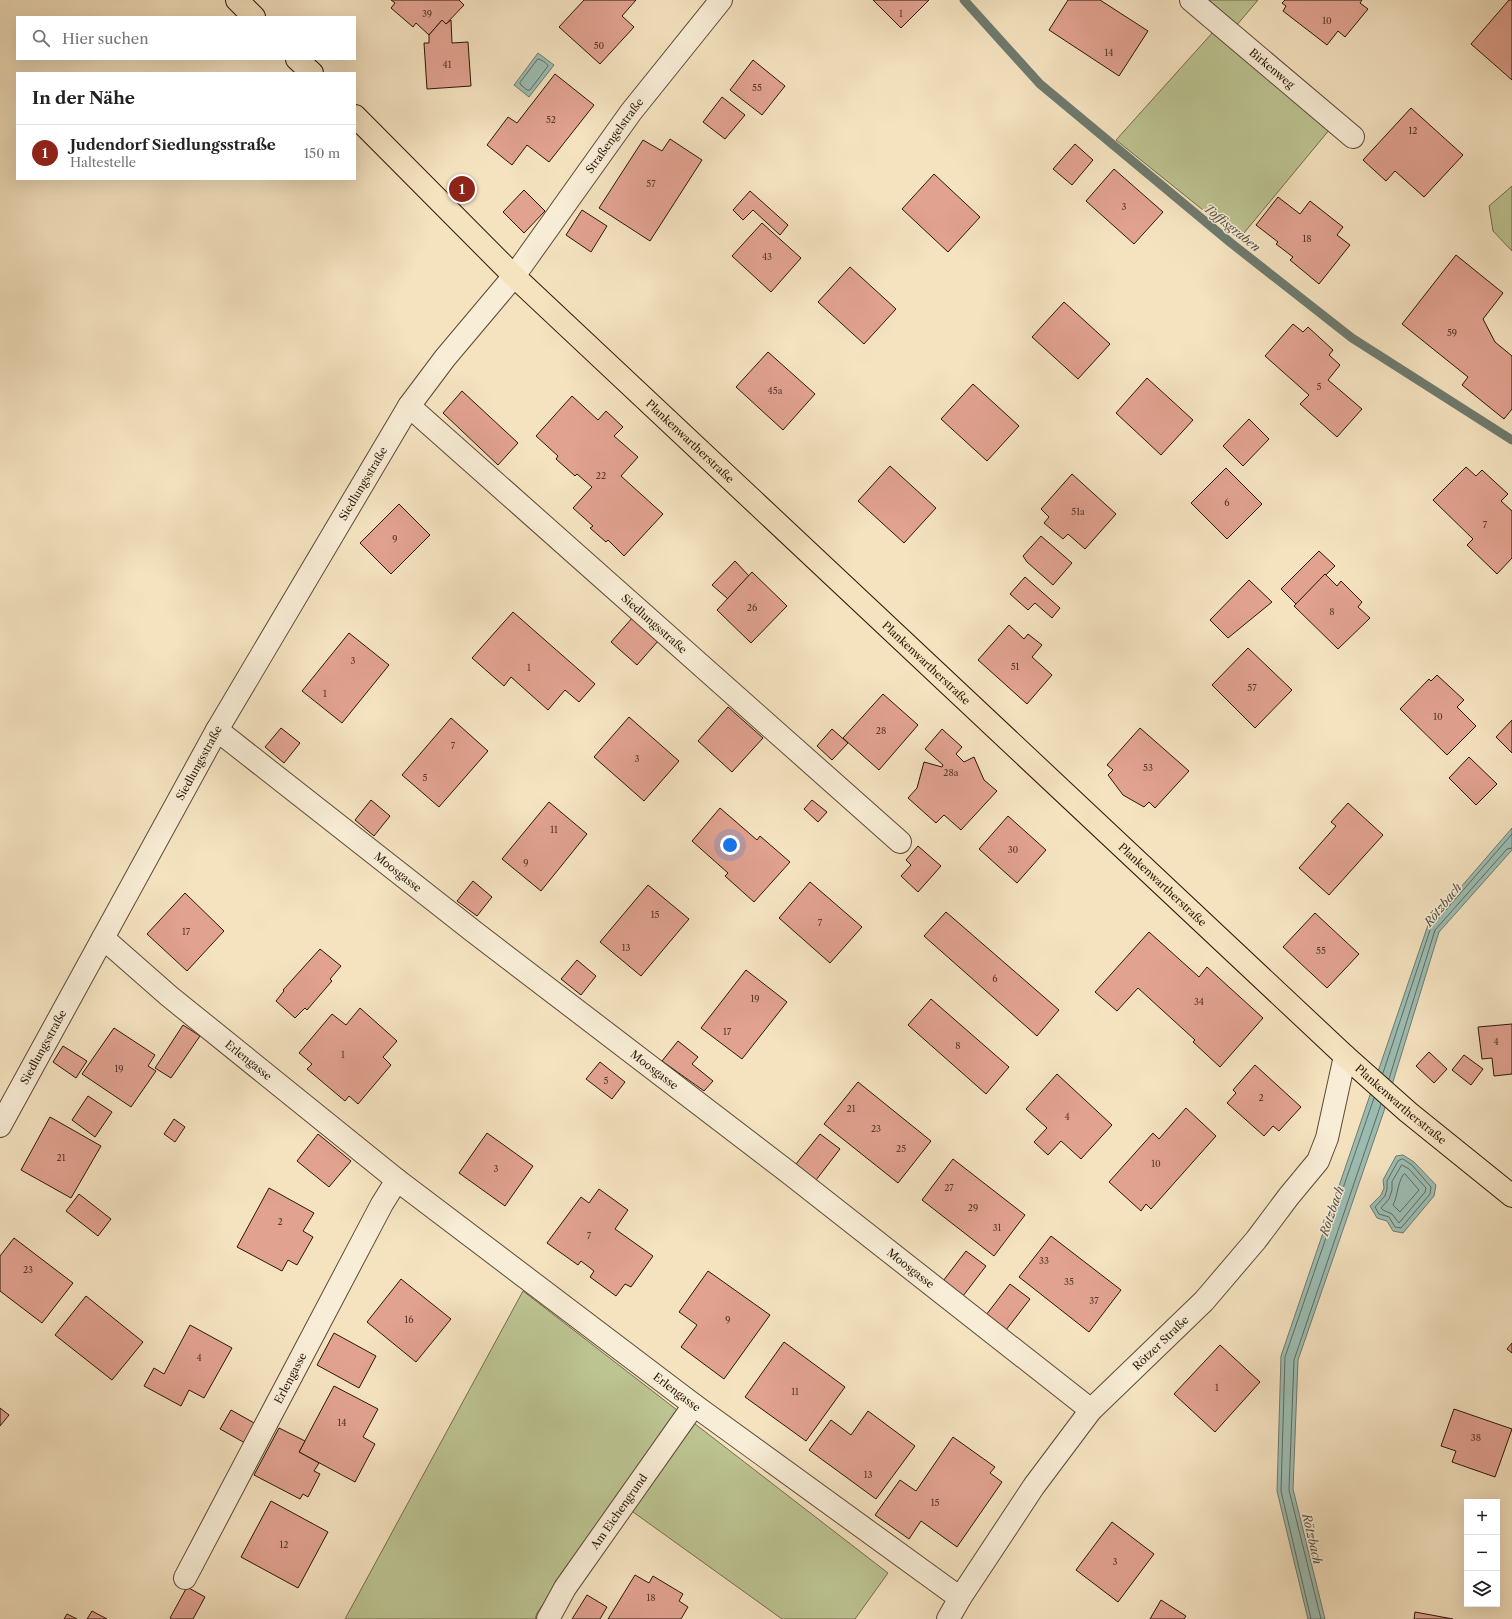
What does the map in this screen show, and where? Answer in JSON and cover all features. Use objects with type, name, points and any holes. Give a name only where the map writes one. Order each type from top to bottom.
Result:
[{"type":"main road","points":[[237,0],[253,16]]},
{"type":"main road","points":[[298,60],[311,72]]},
{"type":"main road","name":"Plankenwartherstraße","points":[[356,117],[514,276],[1345,1056],[1408,1112],[1512,1196]]},
{"type":"street","name":"Straßengelstraße","points":[[514,276],[632,112],[721,0]]},
{"type":"street","name":"Birkenweg","points":[[1191,0],[1353,137]]},
{"type":"street","name":"Siedlungsstraße","points":[[0,1126],[217,730],[409,406],[445,358],[514,276]]},
{"type":"street","name":"Siedlungsstraße","points":[[409,406],[900,842]]},
{"type":"street","name":"Moosgasse","points":[[217,730],[473,931],[788,1172],[1091,1410]]},
{"type":"street","name":"Erlengasse","points":[[102,938],[170,996],[397,1180],[694,1405],[960,1598]]},
{"type":"street","name":"Rötzer Straße","points":[[948,1619],[960,1598],[1034,1486],[1091,1410],[1204,1301],[1256,1240],[1289,1196],[1318,1161],[1327,1138],[1345,1056]]},
{"type":"street","name":"Erlengasse","points":[[185,1578],[371,1224],[397,1180]]},
{"type":"street","name":"Am Eichengrund","points":[[548,1619],[565,1588],[694,1405]]},
{"type":"green space","points":[[1203,0],[1258,0],[1236,26]]},
{"type":"green space","points":[[1214,31],[1330,129],[1239,239],[1116,140]]},
{"type":"green space","points":[[1512,186],[1512,251],[1493,231],[1489,206]]},
{"type":"green space","points":[[523,1291],[888,1573],[855,1619],[782,1619],[615,1499],[537,1613],[535,1619],[345,1619]]},
{"type":"water","points":[[538,53],[554,65],[529,97],[514,85]]},
{"type":"water","name":"Rötzbach","points":[[1512,828],[1512,850],[1439,932],[1384,1111],[1298,1360],[1293,1489],[1325,1619],[1308,1619],[1277,1491],[1281,1356],[1428,925]]},
{"type":"water","points":[[1403,1155],[1414,1162],[1436,1185],[1434,1196],[1403,1233],[1393,1231],[1387,1221],[1377,1218],[1370,1206],[1381,1195],[1384,1188],[1383,1180],[1396,1156]]},
{"type":"building","points":[[391,0],[459,0],[464,5],[446,24],[442,20],[429,35],[416,23],[413,27],[391,8],[395,3]]},
{"type":"building","points":[[584,0],[636,0],[622,16],[634,27],[600,64],[559,27]]},
{"type":"building","points":[[873,0],[929,0],[901,28]]},
{"type":"building","points":[[1068,0],[1100,0],[1148,31],[1119,76],[1049,30]]},
{"type":"building","points":[[1285,0],[1362,0],[1360,3],[1368,9],[1345,37],[1338,31],[1327,45],[1283,11],[1286,6],[1282,3]]},
{"type":"building","points":[[1509,0],[1512,0],[1512,80],[1471,44]]},
{"type":"building","points":[[442,20],[446,24],[451,20],[452,43],[468,42],[471,86],[427,89],[424,43],[429,43],[429,35]]},
{"type":"building","points":[[753,60],[785,86],[762,115],[730,90]]},
{"type":"building","points":[[555,74],[594,105],[549,162],[527,145],[512,165],[487,145],[508,117],[517,123]]},
{"type":"building","points":[[722,97],[745,115],[725,139],[703,122]]},
{"type":"building","points":[[1411,108],[1463,155],[1424,197],[1395,171],[1386,181],[1363,160]]},
{"type":"building","points":[[670,139],[702,160],[650,241],[599,208],[643,140],[662,151]]},
{"type":"building","points":[[1075,144],[1093,160],[1072,185],[1053,169]]},
{"type":"building","points":[[1114,169],[1163,212],[1134,244],[1086,201]]},
{"type":"building","points":[[934,174],[980,217],[948,252],[902,209]]},
{"type":"building","points":[[524,190],[545,211],[524,233],[503,212]]},
{"type":"building","points":[[750,191],[788,225],[780,235],[753,210],[743,220],[733,210]]},
{"type":"building","points":[[1278,197],[1300,214],[1310,201],[1343,227],[1337,235],[1350,245],[1319,284],[1290,260],[1293,257],[1276,244],[1278,242],[1256,225]]},
{"type":"building","points":[[582,210],[607,226],[591,252],[566,235]]},
{"type":"building","points":[[762,223],[801,258],[771,292],[732,256]]},
{"type":"building","points":[[1456,255],[1503,293],[1483,319],[1495,342],[1512,356],[1512,409],[1504,419],[1462,385],[1468,377],[1402,324]]},
{"type":"building","points":[[850,267],[896,309],[864,344],[818,302]]},
{"type":"building","points":[[1064,302],[1110,344],[1078,379],[1032,337]]},
{"type":"building","points":[[1293,324],[1303,332],[1308,327],[1333,350],[1329,355],[1340,365],[1328,380],[1362,409],[1337,437],[1300,404],[1309,395],[1265,356]]},
{"type":"building","points":[[768,352],[815,394],[783,430],[736,387]]},
{"type":"building","points":[[1147,378],[1193,420],[1161,455],[1116,413]]},
{"type":"building","points":[[973,384],[1019,426],[987,461],[941,419]]},
{"type":"building","points":[[462,391],[518,443],[498,465],[443,413]]},
{"type":"building","points":[[572,396],[598,420],[606,411],[623,427],[614,436],[638,457],[621,476],[663,514],[624,556],[608,540],[606,542],[590,528],[593,526],[573,508],[592,487],[577,474],[575,476],[556,459],[558,456],[536,436]]},
{"type":"building","points":[[1249,419],[1269,439],[1243,466],[1223,446]]},
{"type":"building","points":[[890,466],[936,508],[904,543],[858,501]]},
{"type":"building","points":[[1466,467],[1476,476],[1482,470],[1508,494],[1501,501],[1512,511],[1512,558],[1497,574],[1467,545],[1473,539],[1433,500]]},
{"type":"building","points":[[1226,468],[1262,504],[1227,539],[1191,503]]},
{"type":"building","points":[[1072,474],[1116,514],[1085,549],[1068,534],[1063,539],[1044,523],[1049,517],[1041,509]]},
{"type":"building","points":[[399,504],[430,535],[391,574],[360,543]]},
{"type":"building","points":[[1041,536],[1072,563],[1053,585],[1027,562],[1023,556]]},
{"type":"building","points":[[1319,551],[1335,566],[1296,604],[1281,589]]},
{"type":"building","points":[[735,561],[749,576],[728,599],[712,585]]},
{"type":"building","points":[[752,572],[787,606],[751,643],[717,610]]},
{"type":"building","points":[[1325,574],[1337,586],[1341,581],[1362,602],[1358,607],[1370,618],[1338,649],[1294,606]]},
{"type":"building","points":[[1025,577],[1060,608],[1052,618],[1035,603],[1028,610],[1010,594]]},
{"type":"building","points":[[1249,580],[1272,602],[1228,638],[1210,620]]},
{"type":"building","points":[[513,612],[595,684],[579,702],[565,690],[548,710],[511,677],[504,686],[472,658]]},
{"type":"building","points":[[633,617],[659,640],[637,665],[611,642]]},
{"type":"building","points":[[1009,625],[1024,639],[1028,634],[1042,645],[1032,657],[1052,675],[1027,704],[978,660]]},
{"type":"building","points":[[349,633],[389,665],[342,723],[302,691]]},
{"type":"building","points":[[1248,648],[1292,690],[1255,728],[1212,685]]},
{"type":"building","points":[[1437,675],[1464,700],[1457,707],[1476,726],[1447,755],[1400,709],[1429,679],[1431,681]]},
{"type":"building","points":[[883,694],[918,725],[879,770],[843,738]]},
{"type":"building","points":[[728,707],[763,738],[732,772],[698,741]]},
{"type":"building","points":[[629,717],[679,761],[644,801],[594,757]]},
{"type":"building","points":[[451,718],[488,751],[439,807],[402,775]]},
{"type":"building","points":[[1512,720],[1512,753],[1496,737]]},
{"type":"building","points":[[281,728],[300,743],[284,763],[265,747]]},
{"type":"building","points":[[1140,728],[1189,771],[1155,808],[1149,802],[1144,807],[1123,795],[1108,775],[1113,770],[1107,765]]},
{"type":"building","points":[[832,729],[848,743],[832,760],[817,746]]},
{"type":"building","points":[[942,729],[962,747],[956,754],[964,762],[974,757],[984,780],[997,791],[961,830],[944,815],[936,823],[908,798],[917,788],[924,762],[942,767],[943,765],[925,749]]},
{"type":"building","points":[[1469,757],[1497,784],[1476,805],[1449,778]]},
{"type":"building","points":[[371,800],[390,816],[374,836],[355,820]]},
{"type":"building","points":[[812,800],[827,812],[818,822],[804,809]]},
{"type":"building","points":[[549,802],[587,834],[541,891],[502,859]]},
{"type":"building","points":[[1348,803],[1383,835],[1329,895],[1299,868],[1336,826],[1331,822]]},
{"type":"building","points":[[720,808],[757,840],[760,836],[790,862],[754,902],[725,876],[728,873],[692,841]]},
{"type":"building","points":[[1008,816],[1046,850],[1017,883],[979,849]]},
{"type":"building","points":[[918,846],[941,866],[918,892],[901,876],[911,865],[906,860]]},
{"type":"building","points":[[473,881],[492,897],[477,916],[457,901]]},
{"type":"building","points":[[810,882],[862,927],[830,963],[779,918]]},
{"type":"building","points":[[648,885],[689,919],[641,976],[600,942]]},
{"type":"building","points":[[185,893],[224,931],[187,971],[147,934]]},
{"type":"building","points":[[946,912],[1059,1010],[1037,1036],[924,936]]},
{"type":"building","points":[[1315,913],[1359,954],[1327,988],[1283,947]]},
{"type":"building","points":[[1149,932],[1199,977],[1207,967],[1263,1018],[1220,1067],[1193,1042],[1195,1040],[1138,988],[1117,1011],[1095,992]]},
{"type":"building","points":[[320,949],[341,966],[330,979],[332,981],[307,1010],[305,1008],[295,1018],[276,1001],[284,991],[283,990]]},
{"type":"building","points":[[577,960],[596,976],[581,995],[561,979]]},
{"type":"building","points":[[746,970],[787,1002],[742,1059],[701,1028]]},
{"type":"building","points":[[931,999],[1009,1067],[986,1094],[908,1025]]},
{"type":"building","points":[[360,1008],[397,1041],[383,1057],[391,1065],[358,1104],[349,1096],[345,1101],[307,1069],[312,1064],[299,1053],[332,1014],[346,1025]]},
{"type":"building","points":[[1512,1024],[1512,1074],[1494,1076],[1492,1058],[1482,1059],[1478,1027]]},
{"type":"building","points":[[183,1025],[200,1036],[171,1078],[155,1068]]},
{"type":"building","points":[[114,1028],[155,1055],[148,1066],[156,1071],[131,1107],[82,1074]]},
{"type":"building","points":[[678,1041],[698,1057],[692,1064],[713,1081],[704,1091],[662,1061]]},
{"type":"building","points":[[63,1046],[87,1061],[76,1078],[53,1062]]},
{"type":"building","points":[[1429,1052],[1447,1069],[1434,1083],[1416,1066]]},
{"type":"building","points":[[1464,1055],[1483,1069],[1471,1085],[1452,1070]]},
{"type":"building","points":[[600,1062],[625,1082],[612,1099],[586,1079]]},
{"type":"building","points":[[1255,1065],[1301,1107],[1279,1131],[1273,1126],[1264,1136],[1227,1103],[1236,1093],[1233,1090]]},
{"type":"building","points":[[1057,1074],[1112,1125],[1081,1159],[1061,1141],[1048,1155],[1034,1142],[1047,1128],[1026,1109]]},
{"type":"building","points":[[858,1082],[931,1141],[898,1183],[824,1124]]},
{"type":"building","points":[[88,1096],[112,1112],[95,1137],[72,1120]]},
{"type":"building","points":[[1186,1108],[1216,1136],[1151,1209],[1146,1204],[1141,1211],[1109,1182],[1153,1133],[1159,1139]]},
{"type":"building","points":[[50,1117],[101,1146],[71,1198],[21,1170]]},
{"type":"building","points":[[174,1119],[185,1127],[175,1142],[164,1134]]},
{"type":"building","points":[[487,1133],[533,1166],[505,1206],[459,1173]]},
{"type":"building","points":[[318,1134],[351,1161],[329,1187],[297,1161]]},
{"type":"building","points":[[820,1134],[840,1149],[816,1180],[796,1164]]},
{"type":"building","points":[[953,1159],[1025,1215],[994,1256],[922,1200]]},
{"type":"building","points":[[269,1188],[314,1213],[303,1231],[313,1237],[297,1265],[288,1260],[282,1271],[237,1247]]},
{"type":"building","points":[[599,1189],[628,1210],[615,1229],[653,1256],[631,1287],[625,1284],[616,1296],[590,1277],[594,1271],[581,1261],[578,1265],[547,1243],[581,1197],[589,1203]]},
{"type":"building","points":[[79,1194],[111,1219],[98,1236],[66,1211]]},
{"type":"building","points":[[1051,1236],[1121,1290],[1089,1332],[1019,1277]]},
{"type":"building","points":[[14,1238],[73,1283],[42,1323],[0,1291],[0,1256]]},
{"type":"building","points":[[966,1251],[986,1266],[963,1296],[943,1281]]},
{"type":"building","points":[[708,1271],[770,1315],[724,1379],[681,1347],[697,1325],[679,1312]]},
{"type":"building","points":[[401,1279],[451,1319],[416,1362],[367,1322]]},
{"type":"building","points":[[1010,1284],[1030,1299],[1006,1330],[986,1315]]},
{"type":"building","points":[[86,1296],[143,1342],[112,1380],[55,1335]]},
{"type":"building","points":[[190,1325],[232,1348],[204,1398],[189,1390],[181,1406],[144,1386],[154,1368],[164,1374]]},
{"type":"building","points":[[334,1333],[376,1356],[359,1388],[317,1365]]},
{"type":"building","points":[[784,1342],[845,1387],[806,1441],[745,1397]]},
{"type":"building","points":[[1512,1343],[1512,1353],[1507,1349]]},
{"type":"building","points":[[1220,1345],[1260,1382],[1215,1432],[1174,1394]]},
{"type":"building","points":[[334,1386],[378,1409],[363,1437],[375,1444],[355,1482],[299,1452]]},
{"type":"building","points":[[0,1408],[9,1415],[0,1426]]},
{"type":"building","points":[[1454,1409],[1512,1429],[1495,1477],[1452,1462],[1456,1451],[1441,1446]]},
{"type":"building","points":[[231,1410],[256,1424],[245,1443],[220,1429]]},
{"type":"building","points":[[868,1411],[915,1446],[876,1499],[809,1450],[831,1420],[851,1435]]},
{"type":"building","points":[[279,1428],[305,1441],[299,1452],[319,1463],[314,1471],[320,1474],[308,1497],[303,1494],[300,1499],[254,1475]]},
{"type":"building","points":[[953,1437],[995,1467],[990,1473],[1002,1482],[957,1547],[921,1521],[909,1539],[875,1515],[900,1480],[916,1491]]},
{"type":"building","points":[[271,1501],[328,1532],[298,1588],[241,1557]]},
{"type":"building","points":[[1112,1522],[1154,1554],[1118,1602],[1076,1570]]},
{"type":"building","points":[[635,1575],[649,1583],[653,1576],[683,1594],[679,1601],[688,1607],[681,1619],[608,1619]]},
{"type":"building","points":[[187,1587],[205,1597],[193,1619],[170,1618]]},
{"type":"building","points":[[587,1595],[607,1607],[600,1619],[572,1619]]},
{"type":"building","points":[[1161,1600],[1186,1616],[1184,1619],[1150,1619]]},
{"type":"building","points":[[92,1611],[107,1619],[87,1619]]},
{"type":"building","points":[[1415,1612],[1453,1619],[1414,1619]]},
{"type":"building","points":[[67,1614],[77,1619],[64,1619]]},
{"type":"waterway","name":"Toffisgraben","points":[[964,0],[1040,84],[1231,243],[1352,338],[1512,440]]},
{"type":"place","name":"Judendorf Siedlungsstraße","points":[[462,189]]}]
